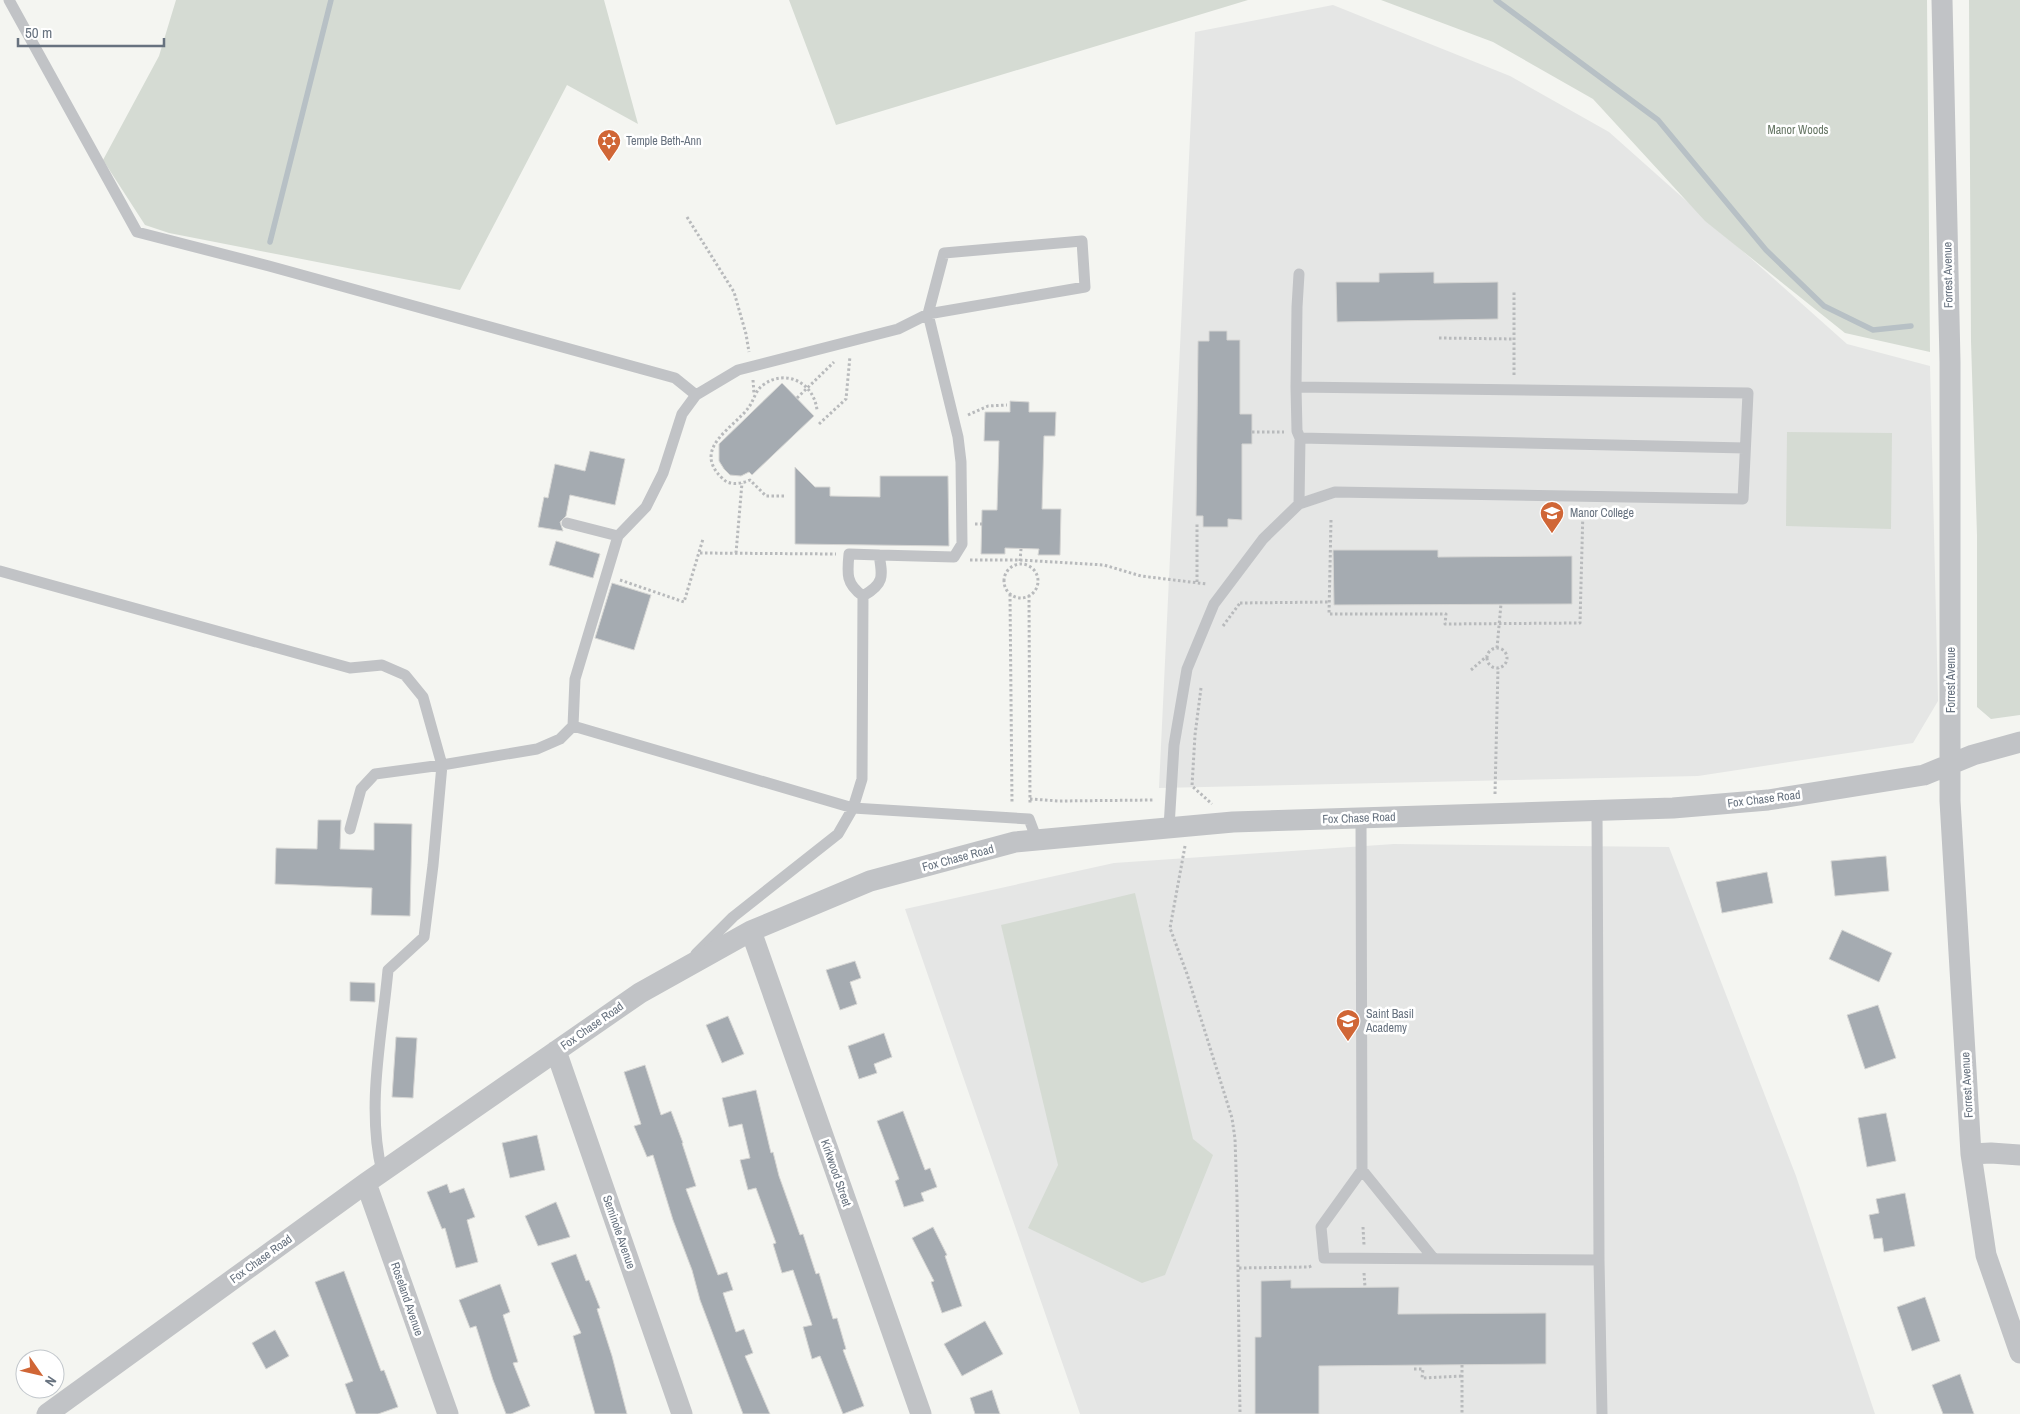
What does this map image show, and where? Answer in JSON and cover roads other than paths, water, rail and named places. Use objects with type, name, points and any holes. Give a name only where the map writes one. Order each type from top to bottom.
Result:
[{"type":"street","name":"Forrest Avenue","points":[[1942,0],[1950,362],[1951,737],[1949,763],[1971,1154],[1986,1255],[2020,1353]]},
{"type":"street","name":"Fox Chase Road","points":[[47,1414],[374,1178],[640,993],[751,931],[870,881],[1015,842],[1169,827],[1233,822],[1673,808],[1768,800],[1924,775],[1949,763],[2020,742]]},
{"type":"street","name":"Kirkwood Street","points":[[751,931],[921,1414]]},
{"type":"street","name":"Seminole Avenue","points":[[556,1051],[682,1414]]},
{"type":"street","points":[[1971,1154],[2020,1155]]},
{"type":"street","name":"Roseland Avenue","points":[[374,1178],[448,1414]]},
{"type":"lane","points":[[9,0],[137,232],[278,268],[675,378],[696,395]]},
{"type":"lane","points":[[350,829],[361,789],[375,774],[442,766],[537,749],[560,739],[573,726],[575,679],[618,536],[646,507],[663,472],[682,414],[696,395],[738,370],[898,329],[928,314],[1085,287],[1082,241],[944,253],[928,314],[954,422],[961,462],[962,544],[954,557],[849,554],[847,574],[853,589],[863,596]]},
{"type":"lane","points":[[1299,274],[1296,387],[1299,435],[1299,504]]},
{"type":"lane","points":[[1169,827],[1174,745],[1187,669],[1220,595],[1263,539],[1299,504],[1335,492],[1743,499],[1748,393],[1296,387]]},
{"type":"lane","points":[[1299,435],[1745,448]]},
{"type":"lane","points":[[567,523],[618,536]]},
{"type":"lane","points":[[863,596],[875,589],[882,575],[879,555]]},
{"type":"lane","points":[[0,571],[350,668],[382,665],[405,675],[423,697],[442,766],[434,865],[424,937],[388,970],[376,1084],[374,1178]]},
{"type":"lane","points":[[679,972],[733,917],[838,834],[853,808],[862,779],[863,596]]},
{"type":"lane","points":[[573,726],[853,808],[1029,820],[1037,840]]},
{"type":"lane","points":[[1597,810],[1599,1260],[1602,1414]]},
{"type":"lane","points":[[1361,818],[1362,1170],[1321,1227],[1324,1258],[1599,1260]]},
{"type":"lane","points":[[1362,1170],[1434,1259]]},
{"type":"waterway","points":[[270,242],[331,0]]},
{"type":"waterway","points":[[1496,0],[1658,120],[1766,250],[1824,306],[1873,330],[1911,326]]},
{"type":"place","name":"Temple Beth-Ann","points":[[609,162]]},
{"type":"place","name":"Manor College","points":[[1552,534]]},
{"type":"place","name":"Saint Basil Academy","points":[[1348,1042]]},
{"type":"park label","name":"Manor Woods","points":[[1798,130]]}]
